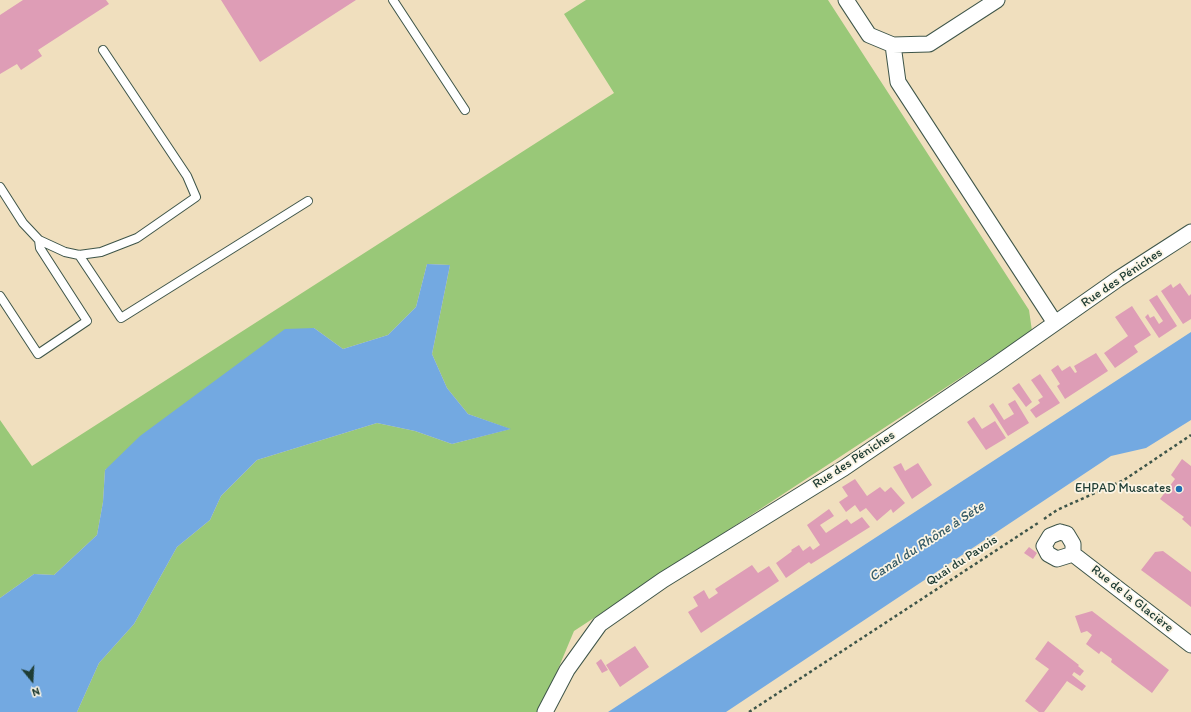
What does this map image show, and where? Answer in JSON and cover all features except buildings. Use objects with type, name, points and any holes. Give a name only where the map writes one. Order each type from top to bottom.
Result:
[{"type":"street","points":[[846,0],[869,35],[893,45],[928,44],[997,0]]},
{"type":"street","points":[[893,45],[898,82],[1055,323]]},
{"type":"street","name":"Rue des Péniches","points":[[545,712],[567,670],[600,624],[663,580],[844,468],[1118,280],[1191,232]]},
{"type":"street","name":"Rue de la Glacière","points":[[1073,554],[1191,644]]},
{"type":"lane","points":[[393,0],[465,110]]},
{"type":"lane","points":[[0,187],[23,223],[39,240],[65,252],[79,255],[101,252],[137,238],[196,197],[188,176],[103,50]]},
{"type":"lane","points":[[79,255],[121,318],[308,201]]},
{"type":"lane","points":[[0,296],[38,354],[87,321],[40,248],[39,240]]},
{"type":"path","name":"Quai du Pavois","points":[[749,712],[1057,510],[1124,480],[1191,435]]},
{"type":"green space","points":[[586,0],[828,0],[1029,310],[1032,331],[574,631],[540,712],[77,712],[99,663],[134,624],[177,547],[210,520],[221,496],[257,460],[377,423],[415,431],[452,444],[510,429],[468,414],[447,388],[432,354],[450,265],[427,264],[416,307],[388,335],[343,349],[314,328],[105,470],[103,502],[97,535],[54,575],[34,574],[0,598],[0,420],[32,466],[614,93],[564,14]]},
{"type":"water","points":[[427,264],[450,265],[432,354],[447,388],[468,414],[511,429],[452,444],[415,431],[377,423],[257,460],[221,496],[210,520],[177,547],[134,624],[99,663],[77,712],[0,712],[0,598],[34,574],[54,575],[97,535],[103,502],[105,470],[140,436],[285,329],[314,328],[343,349],[388,335],[416,307]]},
{"type":"water","name":"Canal du Rhône à Sète","points":[[1191,332],[1191,420],[1146,448],[1111,456],[726,712],[608,712]]},
{"type":"place","name":"EHPAD Muscates","points":[[1179,489]]}]
